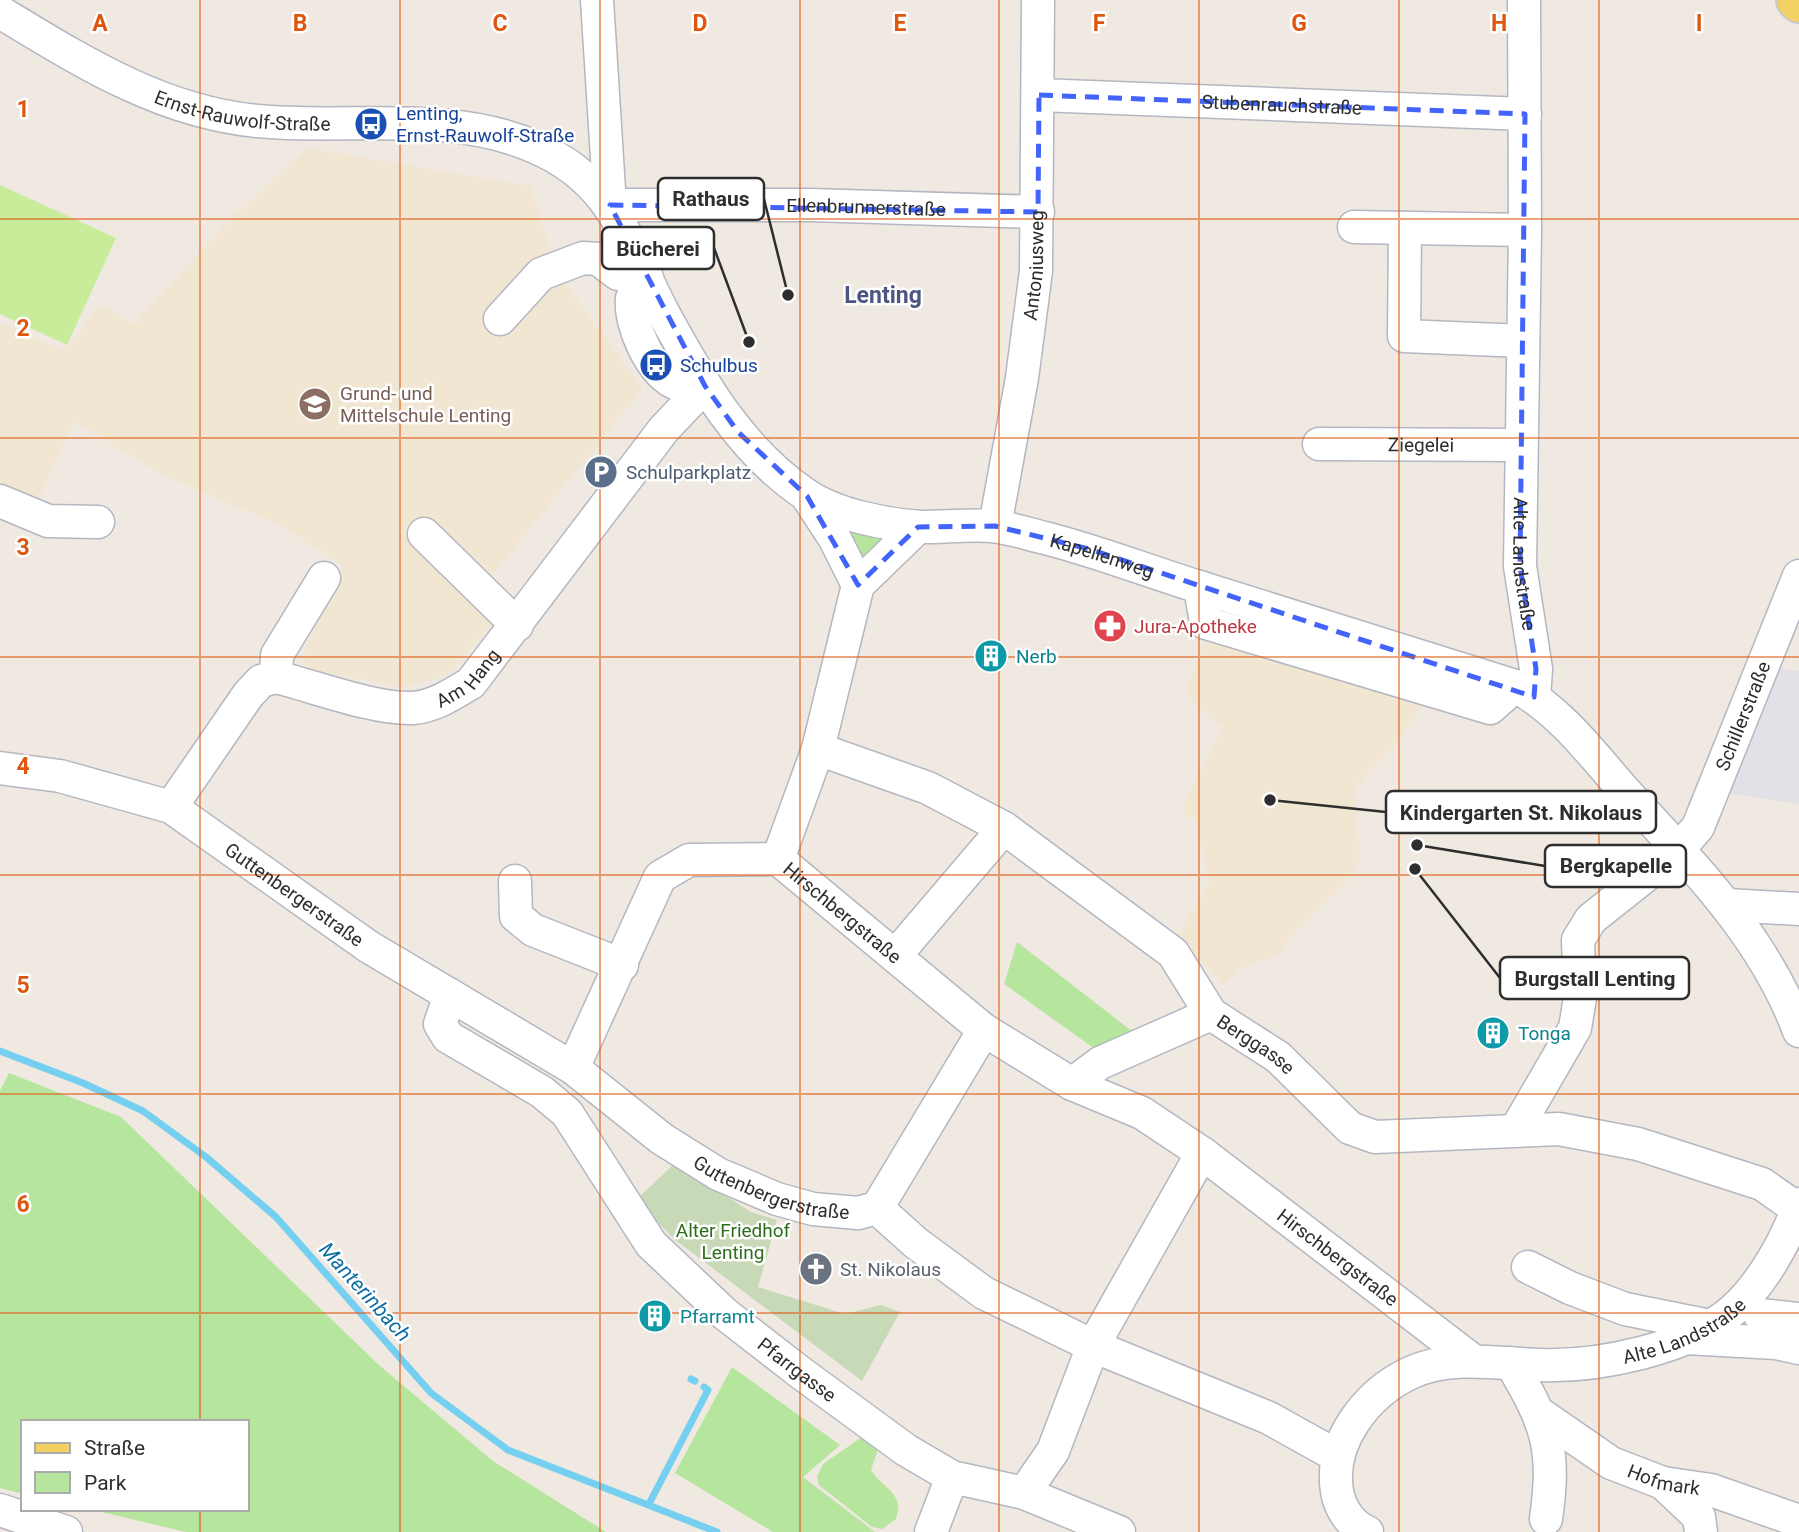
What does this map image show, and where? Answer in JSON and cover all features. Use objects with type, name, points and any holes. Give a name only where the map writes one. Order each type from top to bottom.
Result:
[{"type":"street","points":[[597,0],[610,205]]},
{"type":"street","name":"Antoniusweg","points":[[995,526],[1022,378],[1036,271],[1038,0]]},
{"type":"street","name":"Alte Landstraße","points":[[1524,0],[1525,230],[1520,566],[1536,669],[1525,692]]},
{"type":"street","name":"Ernst-Rauwolf-Straße","points":[[0,12],[130,87],[188,110],[251,121],[294,124],[456,125],[497,133],[536,147],[569,164],[610,205]]},
{"type":"street","name":"Stubenrauchstraße","points":[[1039,95],[1525,114]]},
{"type":"street","points":[[569,164],[604,130]]},
{"type":"street","name":"Ellenbrunnerstraße","points":[[610,205],[811,205],[1038,212]]},
{"type":"street","name":"Kapellenweg","points":[[610,205],[705,386],[738,432],[807,496],[875,519],[918,527],[995,526],[1089,549],[1525,692]]},
{"type":"street","points":[[1354,227],[1525,230]]},
{"type":"street","points":[[1405,228],[1404,337],[1523,341]]},
{"type":"street","points":[[500,319],[541,274],[583,258],[598,259],[618,274],[647,278]]},
{"type":"street","name":"Am Hang","points":[[276,677],[385,705],[413,708],[442,701],[471,683],[664,429],[705,386]]},
{"type":"street","name":"Ziegelei","points":[[1319,444],[1521,445]]},
{"type":"street","points":[[807,496],[835,538],[858,585],[918,527]]},
{"type":"street","points":[[0,501],[48,521],[98,522]]},
{"type":"street","points":[[424,534],[517,625]]},
{"type":"street","name":"Schillerstraße","points":[[1678,850],[1698,827],[1799,576]]},
{"type":"street","points":[[171,807],[248,695],[261,681],[276,677],[277,655],[324,578]]},
{"type":"street","name":"Hirschbergstraße","points":[[858,585],[818,749],[778,859],[984,1030],[1072,1084],[1142,1114],[1202,1153],[1472,1360]]},
{"type":"street","points":[[1525,692],[1566,725],[1727,905],[1761,953],[1799,1031]]},
{"type":"street","name":"Berggasse","points":[[818,749],[928,788],[1004,828],[1173,953],[1211,1014],[1278,1057],[1350,1128],[1375,1136],[1517,1128],[1559,1129],[1638,1144],[1762,1184],[1798,1208]]},
{"type":"street","name":"Guttenbergerstraße","points":[[0,768],[60,776],[171,807],[369,947],[573,1068],[662,1139],[718,1174],[777,1199],[813,1209],[858,1213],[877,1208],[984,1030]]},
{"type":"street","points":[[895,956],[1004,828]]},
{"type":"street","points":[[1517,1128],[1575,1028],[1580,998],[1577,940],[1591,919],[1678,850]]},
{"type":"street","points":[[573,1068],[660,877],[689,860],[778,859]]},
{"type":"street","points":[[515,881],[516,915],[533,930],[622,965]]},
{"type":"street","points":[[1727,905],[1799,909]]},
{"type":"street","name":"Pfarrgasse","points":[[450,995],[440,1024],[448,1037],[542,1092],[567,1113],[651,1244],[762,1343],[906,1450],[952,1477],[1024,1493],[1119,1532]]},
{"type":"street","points":[[1072,1084],[1100,1063],[1211,1014]]},
{"type":"street","points":[[1024,1493],[1053,1451],[1093,1346],[1202,1153]]},
{"type":"street","name":"Guttenbergerstraße","points":[[877,1208],[916,1244],[984,1293],[1093,1346],[1269,1418],[1337,1456]]},
{"type":"street","name":"Alte Landstraße","points":[[1348,1527],[1335,1479],[1337,1456],[1349,1429],[1367,1405],[1386,1388],[1409,1373],[1435,1364],[1472,1360],[1566,1365],[1610,1359],[1698,1332],[1731,1312],[1755,1305],[1798,1208]]},
{"type":"street","points":[[1528,1267],[1570,1288],[1698,1332],[1788,1345]]},
{"type":"street","points":[[1755,1305],[1799,1319]]},
{"type":"street","points":[[1755,1305],[1788,1345]]},
{"type":"street","points":[[1511,1363],[1541,1414],[1552,1472],[1546,1519]]},
{"type":"street","name":"Hofmark","points":[[1541,1414],[1611,1463],[1663,1483],[1711,1490],[1799,1521]]},
{"type":"street","points":[[931,1532],[952,1477]]},
{"type":"street","points":[[1663,1483],[1699,1517],[1701,1532]]},
{"type":"street","points":[[0,1510],[66,1532]]},
{"type":"highlighted area","points":[[1039,95],[1525,114],[1520,566],[1536,669],[1534,697],[1089,549],[995,526],[918,527],[858,585],[807,496],[738,432],[705,386],[610,205],[1038,212]]},
{"type":"shaded area","name":"Grund- und Mittelschule Lenting","points":[[308,148],[531,186],[557,272],[643,388],[483,587],[505,608],[446,676],[400,687],[308,669],[302,658],[342,565],[287,529],[158,472],[74,421],[34,510],[0,495],[0,323],[64,351],[101,305],[134,324],[232,217]]},
{"type":"shaded area","points":[[1208,631],[1428,700],[1389,751],[1354,789],[1360,857],[1347,882],[1299,927],[1276,956],[1244,966],[1224,985],[1178,936],[1209,883],[1197,822],[1180,810],[1223,728],[1185,695]]},
{"type":"shaded area","points":[[1770,666],[1799,671],[1799,804],[1727,793]]},
{"type":"green space","points":[[0,185],[116,238],[67,345],[0,314]]},
{"type":"green space","points":[[838,524],[896,537],[865,566]]},
{"type":"green space","points":[[1017,942],[1133,1032],[1095,1049],[1004,984]]},
{"type":"green space","points":[[9,1073],[121,1117],[380,1366],[493,1461],[606,1532],[186,1532],[97,1511],[248,1511],[248,1420],[21,1420],[21,1493],[0,1488],[0,1091]]},
{"type":"green space","name":"Alter Friedhof Lenting","points":[[675,1163],[751,1212],[777,1220],[758,1287],[845,1314],[881,1305],[900,1312],[862,1381],[674,1239],[636,1200]]},
{"type":"green space","points":[[732,1367],[840,1445],[803,1477],[875,1532],[773,1532],[675,1473]]},
{"type":"green space","points":[[865,1435],[879,1446],[871,1470],[898,1503],[896,1519],[882,1529],[872,1527],[819,1485],[817,1477],[823,1464]]},
{"type":"waterway","name":"Manterinbach","points":[[0,1051],[83,1083],[143,1111],[206,1157],[276,1217],[431,1393],[508,1450],[717,1532]]},
{"type":"waterway","points":[[691,1379],[695,1381]]},
{"type":"waterway","points":[[649,1504],[708,1390],[704,1387]]},
{"type":"place","name":"Lenting, Ernst-Rauwolf-Straße","points":[[371,124]]},
{"type":"place","name":"Rathaus","points":[[788,295]]},
{"type":"place","name":"Bücherei","points":[[749,342]]},
{"type":"place","name":"Schulbus","points":[[656,365]]},
{"type":"place","name":"Grund- und Mittelschule Lenting","points":[[315,404]]},
{"type":"place","name":"Schulparkplatz","points":[[601,472]]},
{"type":"place","name":"Jura-Apotheke","points":[[1110,626]]},
{"type":"place","name":"Nerb","points":[[991,656]]},
{"type":"place","name":"Kindergarten St. Nikolaus","points":[[1270,800]]},
{"type":"place","name":"Bergkapelle","points":[[1417,845]]},
{"type":"place","name":"Burgstall Lenting","points":[[1415,869]]},
{"type":"place","name":"Tonga","points":[[1493,1033]]},
{"type":"place","name":"St. Nikolaus","points":[[816,1269]]},
{"type":"place","name":"Pfarramt","points":[[655,1316]]},
{"type":"district","name":"Lenting","points":[[883,295]]}]
